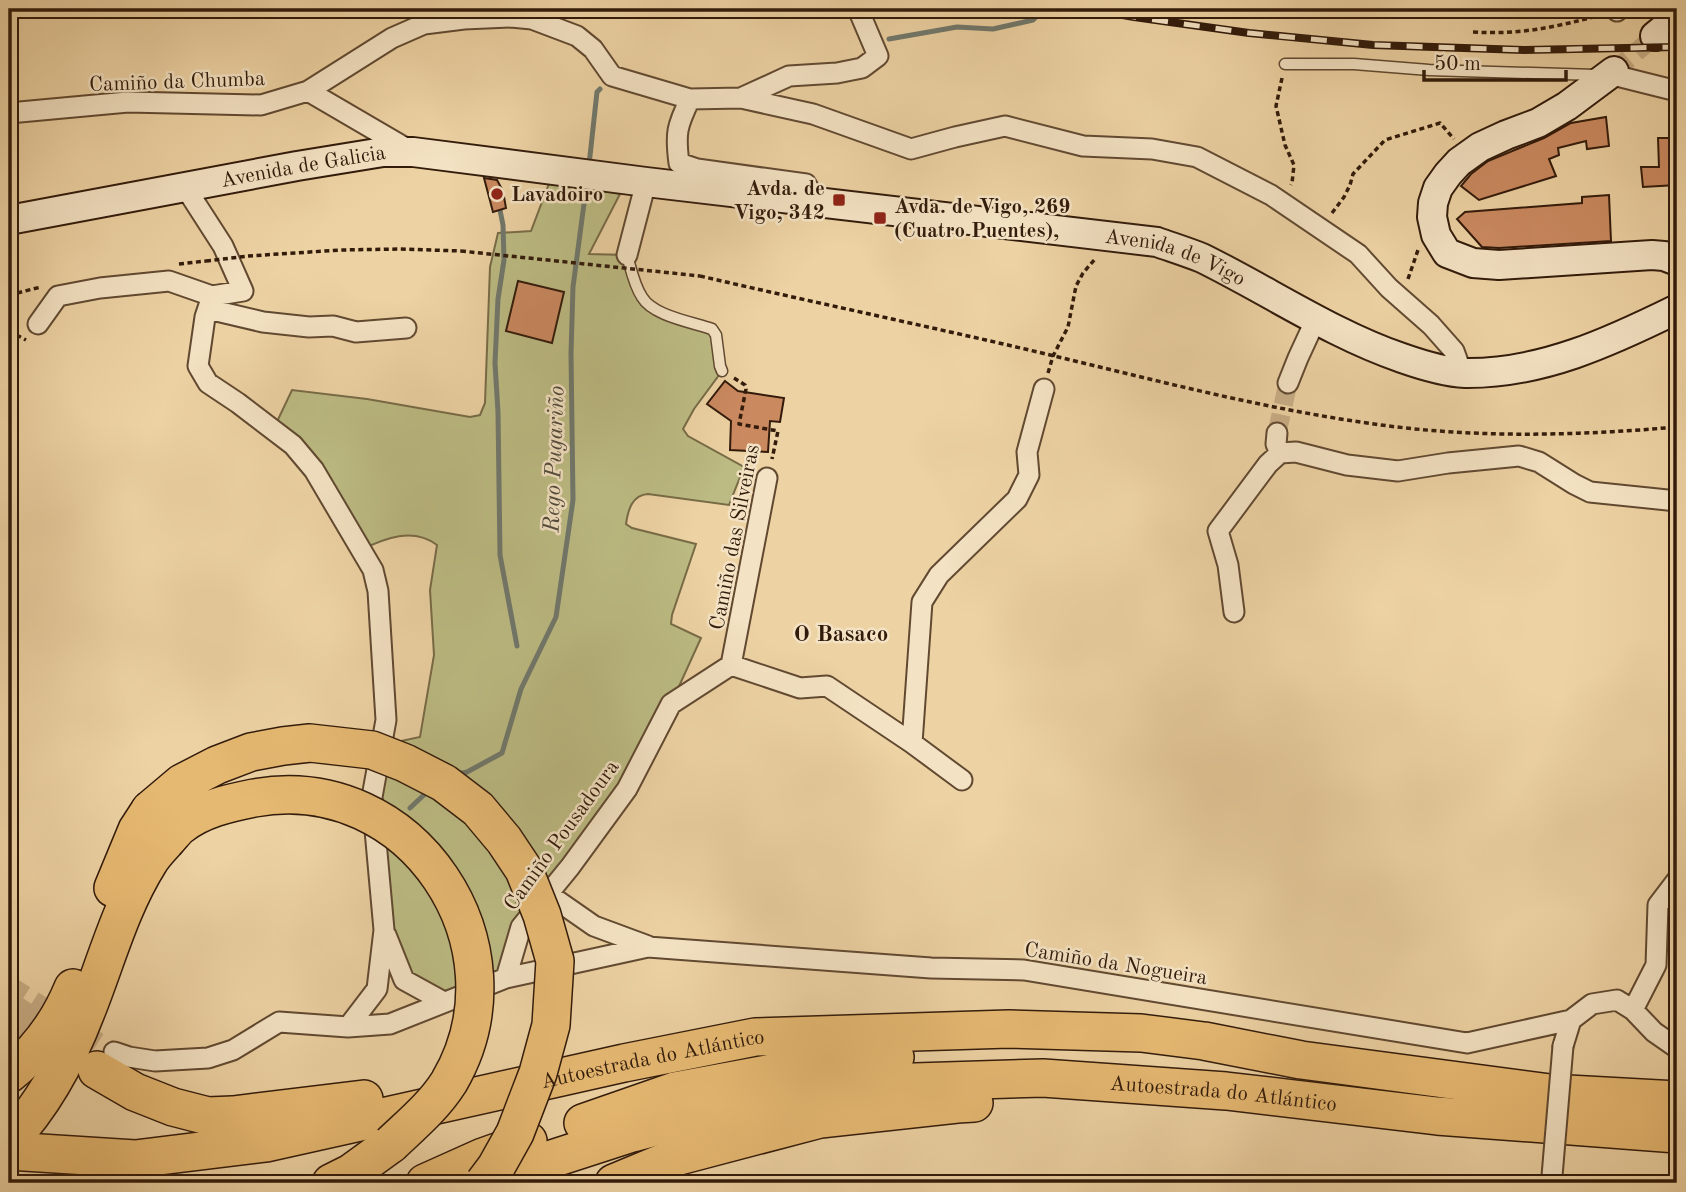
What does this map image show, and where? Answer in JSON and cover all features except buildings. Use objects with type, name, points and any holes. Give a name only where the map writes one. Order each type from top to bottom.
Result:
[{"type":"highway","points":[[13,1140],[58,1073],[86,1012],[133,891],[149,861],[158,826],[182,783],[251,752],[310,743],[372,750],[444,783],[478,809],[524,870],[542,915],[555,961],[551,1025],[538,1073],[515,1133],[486,1183]]},
{"type":"highway","points":[[9,1074],[41,1044],[67,1003],[136,830],[181,825],[212,808],[268,795],[325,799],[364,811],[391,827],[430,862],[463,920],[474,964],[476,992],[467,1041],[457,1066],[436,1101],[391,1144],[331,1183]]},
{"type":"highway","name":"Autoestrada do Atlántico","points":[[13,1140],[135,1158],[266,1143],[624,1063],[755,1037],[1009,1029],[1141,1033],[1204,1041],[1301,1059],[1550,1093],[1677,1100]]},
{"type":"highway","points":[[106,1061],[135,1092],[173,1107],[208,1116],[354,1101],[474,1074],[607,1050],[755,1037]]},
{"type":"highway","name":"Autoestrada do Atlántico","points":[[425,1183],[483,1157],[675,1091],[788,1070],[922,1054],[1056,1049],[1301,1059]]},
{"type":"highway","name":"Autoestrada do Atlántico","points":[[486,1183],[632,1133],[734,1106],[883,1083],[1043,1078],[1226,1091],[1437,1116],[1677,1134]]},
{"type":"highway","points":[[614,1183],[680,1156],[820,1119],[957,1104],[1096,1099],[1281,1112],[1437,1116]]},
{"type":"main road","points":[[1655,36],[1677,18]]},
{"type":"main road","points":[[1611,72],[1567,106],[1538,123],[1479,147],[1448,173],[1438,188],[1433,203],[1432,217],[1436,235],[1447,253],[1473,263],[1499,265],[1652,255],[1677,261]]},
{"type":"main road","name":"Avenida de Galicia","points":[[9,220],[383,152],[413,152],[601,177]]},
{"type":"main road","name":"Avenida de Vigo","points":[[601,177],[1157,242],[1199,257],[1374,348],[1425,366],[1462,373],[1501,371],[1544,364],[1616,339],[1677,309]]},
{"type":"street","points":[[741,98],[789,76],[837,73],[862,68],[878,56],[858,9]]},
{"type":"street","name":"Camiño da Chumba","points":[[9,113],[128,102],[261,105],[308,91],[392,38],[424,24],[464,19],[510,18],[532,19],[577,36],[593,49],[612,76],[690,99],[741,98]]},
{"type":"street","points":[[1611,72],[1677,91]]},
{"type":"street","points":[[308,91],[413,152]]},
{"type":"street","points":[[741,98],[813,114],[911,149],[1005,126],[1083,146],[1152,149],[1197,158],[1271,195],[1357,254],[1389,288],[1431,325],[1454,351],[1462,373]]},
{"type":"street","points":[[690,99],[680,119],[676,139],[679,163],[697,169],[806,184],[816,201]]},
{"type":"street","points":[[627,255],[640,182]]},
{"type":"street","points":[[185,187],[223,246],[243,291],[210,302]]},
{"type":"street","points":[[38,324],[58,296],[100,288],[169,281],[210,302],[263,321],[310,327],[333,326],[356,332],[406,328]]},
{"type":"street","points":[[210,302],[205,317],[198,366],[208,383],[239,403],[293,445],[314,470],[373,570],[378,591],[386,720],[372,797],[384,930],[377,989],[348,1027]]},
{"type":"street","points":[[1288,383],[1317,319]]},
{"type":"street","points":[[912,743],[922,602],[939,575],[1017,499],[1029,475],[1027,452],[1044,389]]},
{"type":"street","points":[[1277,433],[1276,444],[1280,453]]},
{"type":"street","points":[[1234,612],[1228,565],[1218,531],[1268,464],[1280,453],[1296,452],[1347,465],[1398,471],[1520,456],[1539,462],[1590,492],[1677,501]]},
{"type":"street","name":"Camiño das Silveiras","points":[[731,665],[767,478]]},
{"type":"street","points":[[731,665],[800,688],[827,686],[962,780]]},
{"type":"street","name":"Camiño Pousadoura","points":[[506,978],[521,927],[570,867],[627,789],[671,704],[731,665]]},
{"type":"street","points":[[1677,880],[1658,905],[1656,965],[1633,1010],[1654,1032],[1677,1048]]},
{"type":"street","name":"Camiño da Nogueira","points":[[548,894],[594,926],[649,947]]},
{"type":"street","points":[[384,930],[404,980],[444,1002]]},
{"type":"street","name":"Camiño da Nogueira","points":[[106,1061],[129,1057],[155,1061],[208,1058],[233,1050],[279,1022],[348,1027],[390,1024],[506,978],[649,947],[931,968],[1024,970],[1467,1043],[1571,1020],[1592,1004],[1617,1000],[1633,1010]]},
{"type":"street","points":[[1552,1179],[1563,1046],[1571,1020]]},
{"type":"lane","points":[[1285,64],[1353,64],[1429,70],[1577,75],[1611,72]]},
{"type":"lane","points":[[627,255],[635,282],[649,306],[712,329],[716,335],[722,371]]},
{"type":"path","points":[[1473,32],[1553,28],[1617,10]]},
{"type":"path","points":[[1279,201],[1292,183],[1294,165],[1284,145],[1276,106],[1285,64]]},
{"type":"path","points":[[1320,228],[1344,197],[1353,174],[1385,140],[1440,123],[1456,143],[1473,152]]},
{"type":"path","points":[[1044,389],[1053,356],[1068,327],[1076,286],[1098,256],[1106,235]]},
{"type":"path","points":[[1411,272],[1419,247]]},
{"type":"path","points":[[206,261],[341,250],[400,249],[461,251],[700,276],[1201,391],[1302,412],[1398,427],[1499,435],[1601,434],[1677,427]]},
{"type":"path","name":"Camiño das Silveiras","points":[[722,371],[745,385],[739,424],[778,430],[767,478]]},
{"type":"shaded area","points":[[550,181],[620,194],[589,254],[627,255],[649,306],[712,329],[722,371],[683,429],[688,436],[744,467],[729,505],[648,494],[638,497],[632,504],[626,524],[632,528],[696,544],[671,624],[701,638],[671,704],[627,789],[521,927],[506,978],[444,1002],[404,980],[384,928],[372,797],[382,745],[420,737],[434,655],[430,590],[437,545],[418,537],[399,536],[361,550],[273,430],[292,390],[367,399],[470,417],[480,415],[485,403],[490,267],[498,233],[531,231]]},
{"type":"waterway","name":"Rego Pugariño","points":[[889,39],[957,27],[993,29],[1033,20],[1041,12]]},
{"type":"waterway","name":"Rego Pugariño","points":[[589,165],[597,92],[600,89]]},
{"type":"waterway","name":"Rego Pugariño","points":[[457,774],[467,772],[502,753],[521,689],[556,617],[573,500],[573,287],[587,181]]},
{"type":"waterway","points":[[500,210],[504,260],[498,299],[495,363],[500,555],[517,646]]},
{"type":"waterway","name":"Rego Pugariño","points":[[410,808],[428,791]]},
{"type":"tunnel","points":[[1614,71],[1655,36]]},
{"type":"tunnel","points":[[1277,433],[1288,383]]},
{"type":"tunnel","points":[[9,985],[114,1052]]},
{"type":"tunnel","points":[[9,1011],[73,1054]]},
{"type":"railway","points":[[1089,9],[1249,33],[1373,45],[1524,50],[1677,47]]},
{"type":"place","name":"Lavadoiro","points":[[497,194]]},
{"type":"place","name":"Avda. de Vigo, 342","points":[[839,200]]},
{"type":"place","name":"Avda. de Vigo, 269 (Cuatro Puentes),","points":[[880,218]]},
{"type":"district","name":"O Basaco","points":[[841,633]]}]
